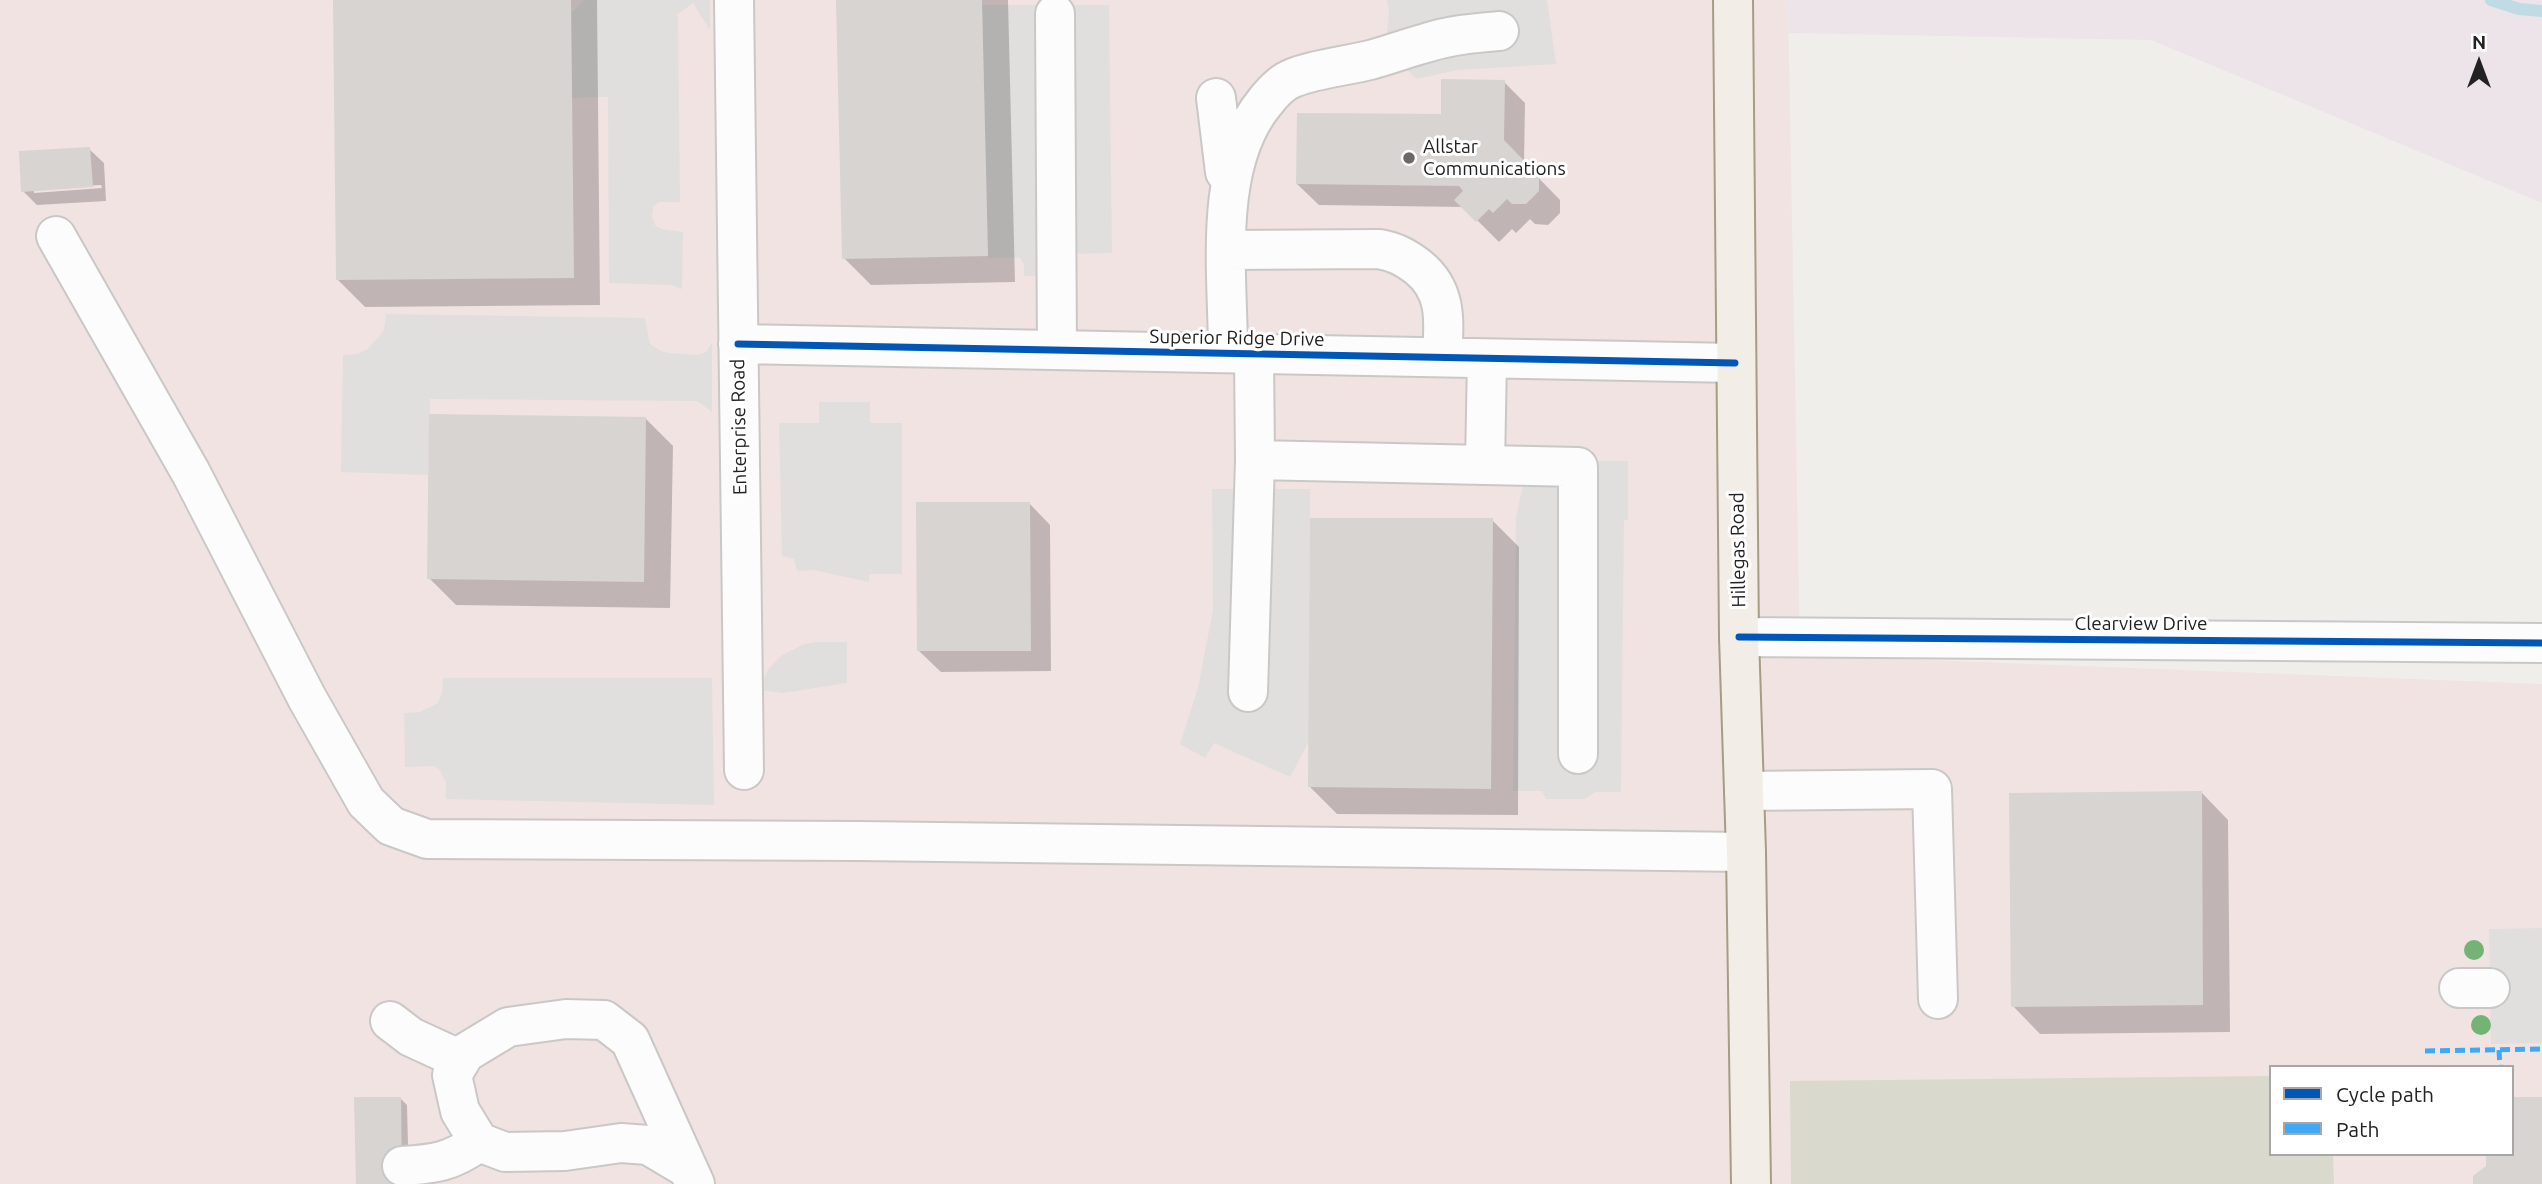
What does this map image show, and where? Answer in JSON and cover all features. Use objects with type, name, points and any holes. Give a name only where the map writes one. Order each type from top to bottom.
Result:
[{"type":"main road","name":"Hillegas Road","points":[[1733,0],[1739,637],[1746,852],[1751,1184]]},
{"type":"street","name":"Enterprise Road","points":[[734,0],[744,770]]},
{"type":"street","points":[[1055,13],[1057,350]]},
{"type":"street","points":[[1227,207],[1233,165],[1242,139],[1256,113],[1274,91],[1292,78],[1397,53],[1457,35],[1499,31]]},
{"type":"street","points":[[1216,98],[1221,125],[1227,207],[1227,250],[1255,460],[1248,692]]},
{"type":"street","points":[[56,236],[191,473],[307,698],[366,802],[391,826],[427,839],[859,841],[1746,852]]},
{"type":"street","points":[[1227,250],[1379,249],[1394,252],[1422,271],[1436,285],[1445,317],[1442,357]]},
{"type":"street","name":"Superior Ridge Drive","points":[[738,344],[1735,363]]},
{"type":"street","points":[[1485,466],[1487,359]]},
{"type":"street","points":[[1255,460],[1578,467],[1578,754]]},
{"type":"street","name":"Clearview Drive","points":[[1739,637],[2542,643]]},
{"type":"street","points":[[1744,791],[1932,789],[1938,999]]},
{"type":"street","points":[[566,1019],[604,1020],[629,1040],[690,1175],[649,1145],[621,1143],[565,1152],[505,1152],[479,1142],[460,1111],[452,1075],[465,1052],[508,1027],[566,1019]]},
{"type":"street","points":[[390,1021],[411,1037],[461,1060]]},
{"type":"street","points":[[402,1166],[429,1164],[460,1156],[479,1142]]},
{"type":"shaded area","points":[[0,0],[1788,0],[1800,655],[2542,684],[2542,1184],[0,1184]]},
{"type":"shaded area","points":[[584,0],[710,0],[710,30],[693,3],[678,14],[680,202],[658,202],[653,208],[652,217],[655,225],[661,229],[683,232],[682,289],[671,285],[609,283],[608,97],[572,98],[571,13]]},
{"type":"shaded area","points":[[1387,0],[1547,0],[1556,64],[1458,70],[1416,79],[1379,42],[1387,34]]},
{"type":"shaded area","points":[[1788,0],[2542,0],[2542,203],[2151,40],[1789,33]]},
{"type":"shaded area","points":[[982,5],[1109,5],[1112,253],[1073,254],[1069,275],[1024,276],[1024,264],[1020,258],[988,258]]},
{"type":"shaded area","points":[[386,314],[645,318],[650,344],[661,351],[699,355],[706,352],[712,343],[712,412],[697,401],[430,399],[428,475],[341,472],[343,355],[357,354],[368,349],[384,330]]},
{"type":"shaded area","points":[[819,402],[870,402],[870,423],[902,423],[902,574],[869,574],[869,582],[814,570],[797,571],[794,559],[782,556],[779,423],[819,423]]},
{"type":"shaded area","points":[[1528,460],[1628,461],[1628,520],[1624,520],[1621,792],[1595,792],[1585,799],[1546,799],[1542,791],[1513,791],[1516,518]]},
{"type":"shaded area","points":[[1212,489],[1310,489],[1309,741],[1290,777],[1214,743],[1205,758],[1180,744],[1198,688],[1213,610]]},
{"type":"shaded area","points":[[847,642],[847,683],[783,693],[759,690],[767,671],[781,656],[804,644]]},
{"type":"shaded area","points":[[443,678],[712,678],[714,805],[446,799],[446,783],[439,769],[433,766],[405,767],[404,713],[420,712],[438,703]]},
{"type":"shaded area","points":[[2542,928],[2542,1043],[2491,1044],[2489,929]]},
{"type":"shaded area","points":[[2269,1076],[2269,1156],[2333,1156],[2334,1184],[1791,1184],[1790,1081]]},
{"type":"building","points":[[333,0],[571,0],[574,278],[336,280]]},
{"type":"building","points":[[836,0],[982,0],[988,256],[842,259]]},
{"type":"building","name":"Allstar Communications","points":[[1441,79],[1505,80],[1504,140],[1539,176],[1539,191],[1526,204],[1512,204],[1507,199],[1493,213],[1489,209],[1476,222],[1454,200],[1463,191],[1459,186],[1296,184],[1297,113],[1441,114]]},
{"type":"building","points":[[90,147],[93,187],[21,192],[19,151]]},
{"type":"building","points":[[429,414],[646,417],[644,582],[427,579]]},
{"type":"building","points":[[916,502],[1030,502],[1031,651],[917,651]]},
{"type":"building","points":[[1310,518],[1493,518],[1491,789],[1308,787]]},
{"type":"building","points":[[2202,791],[2203,1005],[2011,1007],[2009,793]]},
{"type":"building","points":[[354,1097],[401,1097],[402,1184],[356,1184]]},
{"type":"building","points":[[2514,1097],[2542,1097],[2542,1184],[2473,1184],[2473,1176],[2486,1166],[2486,1156],[2514,1156]]},
{"type":"waterway","points":[[2491,0],[2519,9],[2542,11]]},
{"type":"marked path","points":[[2425,1051],[2542,1049]]},
{"type":"marked path","points":[[2499,1050],[2500,1065]]},
{"type":"cycle path","points":[[738,344],[1735,363]]},
{"type":"cycle path","points":[[1739,637],[2542,643]]},
{"type":"place","name":"Allstar Communications","points":[[1409,158]]}]
